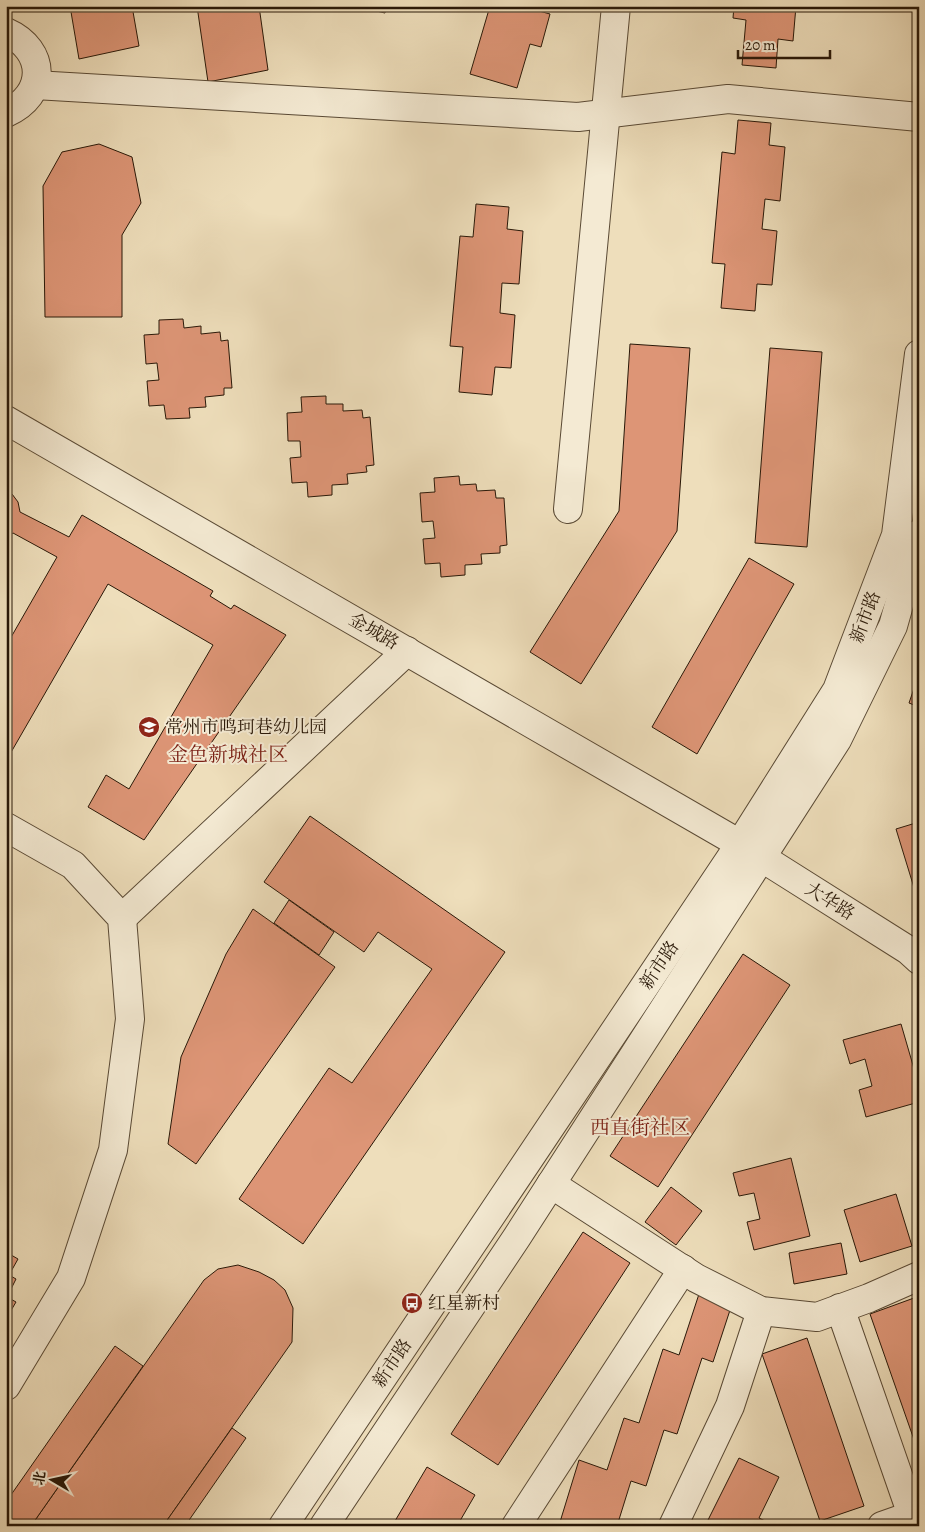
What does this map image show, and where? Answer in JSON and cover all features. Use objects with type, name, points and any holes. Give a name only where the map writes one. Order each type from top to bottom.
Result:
[{"type":"street","points":[[568,509],[616,6]]},
{"type":"street","points":[[6,32],[18,38],[28,47],[37,71],[36,85],[29,97],[19,107],[6,113]]},
{"type":"street","points":[[36,85],[578,117],[728,99],[919,117]]},
{"type":"street","name":"新市路","points":[[324,1526],[551,1184],[751,851],[837,690],[896,534],[919,354]]},
{"type":"street","name":"金城路","points":[[6,420],[751,851]]},
{"type":"street","name":"新市路","points":[[283,1526],[751,851],[837,740],[893,626],[919,534]]},
{"type":"street","points":[[122,918],[407,651]]},
{"type":"street","points":[[6,827],[73,865],[122,918],[130,1019],[113,1150],[71,1278],[6,1386]]},
{"type":"street","name":"大华路","points":[[751,851],[908,950],[919,960]]},
{"type":"street","points":[[551,1184],[696,1278],[761,1311],[817,1317],[869,1298],[919,1276]]},
{"type":"street","points":[[523,1524],[683,1269]]},
{"type":"street","points":[[840,1308],[915,1514],[882,1526]]},
{"type":"street","points":[[673,1526],[730,1406],[761,1311]]},
{"type":"building","points":[[70,6],[132,6],[139,46],[79,59]]},
{"type":"building","points":[[197,6],[259,6],[268,70],[208,82]]},
{"type":"building","points":[[355,6],[387,6],[385,13]]},
{"type":"building","points":[[392,6],[412,6],[411,11]]},
{"type":"building","points":[[490,6],[541,6],[539,11],[550,14],[541,47],[530,44],[517,88],[470,74]]},
{"type":"building","points":[[734,6],[796,6],[793,41],[778,39],[776,68],[742,65],[746,20],[733,18]]},
{"type":"building","points":[[738,120],[771,123],[769,145],[785,147],[780,201],[765,199],[762,229],[777,231],[772,285],[757,284],[755,311],[721,308],[725,264],[712,263],[722,152],[735,154]]},
{"type":"building","points":[[99,144],[132,157],[141,203],[122,235],[122,317],[45,317],[43,186],[62,152]]},
{"type":"building","points":[[476,204],[509,207],[507,229],[523,231],[519,284],[502,283],[500,313],[515,315],[511,368],[495,367],[492,395],[459,392],[463,347],[450,346],[460,236],[473,237]]},
{"type":"building","points":[[183,319],[184,328],[201,326],[201,334],[220,332],[221,341],[228,340],[232,388],[224,388],[224,395],[205,397],[206,407],[189,408],[190,418],[166,419],[164,405],[149,406],[147,381],[159,380],[157,363],[146,364],[144,335],[159,334],[159,320]]},
{"type":"building","points":[[630,344],[690,348],[677,531],[581,684],[530,652],[619,511]]},
{"type":"building","points":[[770,348],[822,352],[807,547],[755,543]]},
{"type":"building","points":[[326,396],[326,404],[343,404],[343,411],[362,410],[363,418],[370,417],[374,465],[366,466],[367,472],[347,474],[348,484],[332,485],[332,495],[308,497],[307,482],[292,483],[290,458],[301,457],[300,441],[288,441],[287,413],[302,412],[301,397]]},
{"type":"building","points":[[459,476],[460,485],[476,484],[477,491],[495,490],[496,498],[504,498],[507,545],[500,546],[500,553],[481,554],[482,564],[465,565],[465,575],[441,577],[440,563],[425,564],[423,539],[435,538],[433,521],[422,522],[420,493],[435,492],[434,478]]},
{"type":"building","points":[[6,491],[12,494],[18,502],[20,512],[69,537],[82,515],[213,591],[210,596],[231,609],[234,605],[286,635],[144,840],[88,807],[106,775],[129,789],[213,645],[108,584],[6,761],[6,646],[57,557],[13,533],[6,538]]},
{"type":"building","points":[[749,558],[794,584],[697,754],[652,727]]},
{"type":"building","points":[[919,674],[919,707],[909,703]]},
{"type":"building","points":[[310,816],[505,952],[303,1244],[239,1199],[329,1068],[352,1083],[432,969],[378,932],[364,952],[264,882]]},
{"type":"building","points":[[919,822],[919,904],[896,829]]},
{"type":"building","points":[[289,900],[334,932],[319,955],[274,923]]},
{"type":"building","points":[[253,909],[335,967],[196,1164],[168,1144],[181,1057],[226,954]]},
{"type":"building","points":[[743,954],[790,985],[658,1187],[610,1156]]},
{"type":"building","points":[[901,1024],[919,1086],[919,1102],[866,1117],[859,1090],[872,1086],[865,1059],[850,1064],[843,1040]]},
{"type":"building","points":[[791,1158],[810,1236],[754,1250],[747,1222],[760,1219],[754,1193],[739,1196],[733,1173]]},
{"type":"building","points":[[671,1187],[702,1211],[676,1245],[645,1222]]},
{"type":"building","points":[[896,1194],[912,1246],[860,1262],[844,1210]]},
{"type":"building","points":[[583,1232],[630,1263],[498,1465],[451,1434]]},
{"type":"building","points":[[841,1243],[847,1274],[794,1284],[789,1253]]},
{"type":"building","points":[[6,1252],[18,1259],[9,1275],[16,1279],[7,1297],[16,1302],[6,1319]]},
{"type":"building","points":[[238,1265],[259,1272],[274,1280],[285,1290],[293,1308],[292,1342],[163,1526],[31,1526],[204,1280],[218,1269]]},
{"type":"building","points":[[699,1294],[732,1304],[713,1362],[702,1358],[677,1434],[664,1430],[646,1486],[631,1481],[617,1526],[571,1526],[560,1522],[579,1460],[607,1470],[624,1418],[639,1423],[663,1349],[679,1355]]},
{"type":"building","points":[[914,1298],[919,1311],[919,1454],[870,1314]]},
{"type":"building","points":[[807,1338],[864,1506],[820,1521],[762,1354]]},
{"type":"building","points":[[115,1346],[143,1366],[31,1526],[6,1526],[6,1502]]},
{"type":"building","points":[[232,1428],[246,1438],[185,1526],[163,1526]]},
{"type":"building","points":[[739,1458],[779,1477],[759,1518],[771,1524],[770,1526],[705,1526]]},
{"type":"building","points":[[427,1467],[475,1495],[457,1526],[392,1526]]},
{"type":"place","name":"常州市鸣珂巷幼儿园","points":[[149,727]]},
{"type":"place","name":"红星新村","points":[[412,1303]]},
{"type":"district","name":"金色新城社区","points":[[228,754]]},
{"type":"district","name":"西直街社区","points":[[640,1127]]}]
